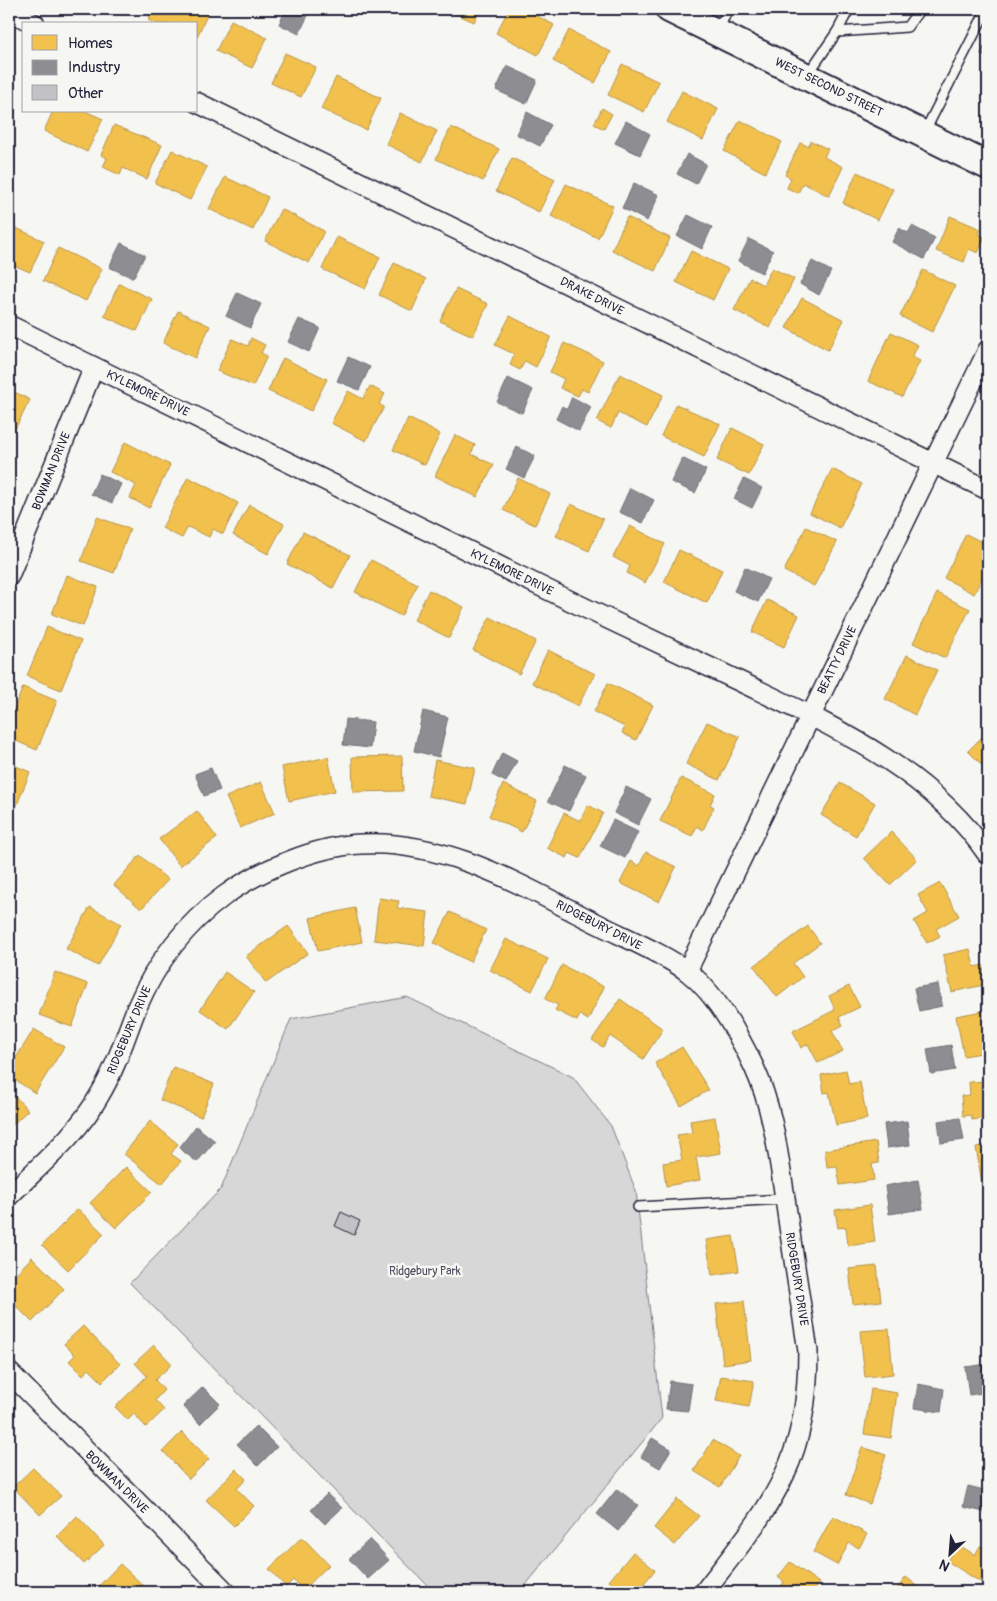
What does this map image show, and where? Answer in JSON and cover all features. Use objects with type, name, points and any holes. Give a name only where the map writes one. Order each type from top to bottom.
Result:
[{"type":"main road","name":"WEST SECOND STREET","points":[[669,9],[988,166]]},
{"type":"street","points":[[9,11],[31,22]]},
{"type":"street","name":"DRAKE DRIVE","points":[[198,103],[988,490]]},
{"type":"street","name":"KYLEMORE DRIVE","points":[[9,325],[544,588],[811,716],[870,747],[901,767],[935,794],[953,812],[988,855]]},
{"type":"street","name":"BEATTY DRIVE","points":[[687,971],[988,350]]},
{"type":"street","name":"BOWMAN DRIVE","points":[[9,576],[94,367]]},
{"type":"street","name":"RIDGEBURY DRIVE","points":[[9,1196],[75,1130],[98,1099],[110,1077],[148,984],[182,935],[225,895],[251,878],[294,859],[360,844],[397,844],[451,856],[546,899],[687,971],[715,1000],[755,1069],[772,1116],[808,1351],[808,1386],[804,1421],[790,1467],[764,1513],[704,1592]]},
{"type":"street","name":"BOWMAN DRIVE","points":[[9,1372],[226,1592]]},
{"type":"lane","points":[[718,33],[728,9]]},
{"type":"lane","points":[[807,76],[837,32],[849,9]]},
{"type":"lane","points":[[837,32],[908,27],[920,9]]},
{"type":"lane","points":[[924,134],[987,9]]},
{"type":"lane","points":[[638,1207],[785,1199]]},
{"type":"green space","name":"Ridgebury Park","points":[[407,997],[573,1077],[611,1126],[636,1191],[662,1418],[520,1592],[434,1592],[130,1283],[221,1189],[291,1019]]},
{"type":"building: Homes","points":[[153,9],[210,9],[198,35],[198,22],[152,22],[148,20]]},
{"type":"building: Homes","points":[[445,9],[480,9],[474,22]]},
{"type":"building: Homes","points":[[509,9],[524,9],[554,25],[538,55],[496,33]]},
{"type":"building: Homes","points":[[231,20],[267,38],[252,68],[216,51]]},
{"type":"building: Homes","points":[[569,30],[611,52],[595,83],[553,61]]},
{"type":"building: Homes","points":[[285,53],[316,67],[301,97],[271,83]]},
{"type":"building: Homes","points":[[622,64],[659,82],[644,112],[608,95]]},
{"type":"building: Homes","points":[[336,77],[381,98],[366,130],[321,109]]},
{"type":"building: Homes","points":[[682,91],[718,109],[703,140],[667,122]]},
{"type":"building: Homes","points":[[602,108],[612,114],[604,129],[594,124]]},
{"type":"building: Homes","points":[[53,112],[87,112],[103,119],[87,152],[44,131]]},
{"type":"building: Homes","points":[[400,113],[437,131],[422,162],[386,144]]},
{"type":"building: Homes","points":[[740,120],[782,142],[765,173],[724,151]]},
{"type":"building: Homes","points":[[114,125],[162,145],[147,179],[123,168],[120,175],[103,167],[107,158],[101,155]]},
{"type":"building: Homes","points":[[451,127],[499,149],[483,181],[436,159]]},
{"type":"building: Homes","points":[[811,141],[828,149],[824,157],[843,167],[829,196],[803,183],[798,193],[787,188],[791,178],[785,175],[800,143],[808,146]]},
{"type":"building: Homes","points":[[172,150],[207,167],[190,200],[155,183]]},
{"type":"building: Homes","points":[[512,158],[555,179],[539,212],[496,191]]},
{"type":"building: Homes","points":[[857,172],[893,189],[878,220],[843,203]]},
{"type":"building: Homes","points":[[225,177],[268,197],[253,230],[209,209]]},
{"type":"building: Homes","points":[[566,184],[613,206],[598,238],[551,216]]},
{"type":"building: Homes","points":[[281,209],[324,231],[309,263],[265,241]]},
{"type":"building: Homes","points":[[950,216],[981,229],[979,234],[985,237],[978,253],[969,249],[964,262],[936,251]]},
{"type":"building: Homes","points":[[627,217],[670,238],[655,271],[612,250]]},
{"type":"building: Homes","points":[[12,226],[44,241],[30,272],[9,263],[9,232]]},
{"type":"building: Homes","points":[[337,237],[380,257],[365,289],[322,269]]},
{"type":"building: Homes","points":[[58,248],[102,269],[86,301],[43,281]]},
{"type":"building: Homes","points":[[691,251],[728,269],[713,300],[676,282]]},
{"type":"building: Homes","points":[[394,263],[426,279],[412,311],[379,295]]},
{"type":"building: Homes","points":[[772,268],[794,279],[770,328],[734,310],[750,278],[763,285]]},
{"type":"building: Homes","points":[[923,270],[955,286],[932,332],[900,316]]},
{"type":"building: Homes","points":[[119,284],[152,299],[137,331],[104,316]]},
{"type":"building: Homes","points":[[456,289],[488,304],[473,336],[440,321]]},
{"type":"building: Homes","points":[[802,298],[844,320],[828,350],[786,328]]},
{"type":"building: Homes","points":[[178,311],[210,326],[195,358],[163,343]]},
{"type":"building: Homes","points":[[510,316],[551,337],[536,367],[525,361],[520,370],[510,365],[514,354],[495,345]]},
{"type":"building: Homes","points":[[891,332],[918,345],[912,357],[920,361],[902,397],[868,381]]},
{"type":"building: Homes","points":[[251,338],[265,345],[261,353],[267,356],[253,386],[217,371],[232,339],[248,346]]},
{"type":"building: Homes","points":[[564,343],[603,361],[588,392],[582,389],[578,396],[560,388],[564,379],[550,372]]},
{"type":"building: Homes","points":[[283,358],[327,379],[311,411],[268,391]]},
{"type":"building: Homes","points":[[620,374],[663,395],[647,427],[618,413],[611,428],[597,421]]},
{"type":"building: Homes","points":[[370,386],[385,394],[379,404],[384,407],[366,441],[331,423],[348,391],[363,399]]},
{"type":"building: Homes","points":[[9,389],[30,400],[14,431],[9,430]]},
{"type":"building: Homes","points":[[676,404],[720,424],[704,457],[661,436]]},
{"type":"building: Homes","points":[[408,418],[440,434],[425,465],[393,450]]},
{"type":"building: Homes","points":[[732,428],[764,444],[749,475],[717,460]]},
{"type":"building: Homes","points":[[455,435],[475,445],[471,454],[494,465],[477,497],[435,476]]},
{"type":"building: Homes","points":[[125,442],[170,465],[149,508],[130,498],[136,485],[110,472]]},
{"type":"building: Homes","points":[[832,469],[862,484],[840,528],[810,513]]},
{"type":"building: Homes","points":[[188,477],[238,503],[223,534],[213,529],[209,537],[188,527],[182,538],[162,528]]},
{"type":"building: Homes","points":[[518,478],[550,494],[535,525],[503,510]]},
{"type":"building: Homes","points":[[571,504],[603,519],[589,551],[556,536]]},
{"type":"building: Homes","points":[[249,505],[284,524],[268,554],[233,535]]},
{"type":"building: Homes","points":[[97,517],[130,529],[114,573],[81,561]]},
{"type":"building: Homes","points":[[630,526],[665,544],[645,583],[627,573],[630,566],[613,557]]},
{"type":"building: Homes","points":[[806,527],[837,542],[814,586],[784,571]]},
{"type":"building: Homes","points":[[303,532],[350,555],[333,588],[287,564]]},
{"type":"building: Homes","points":[[966,534],[988,545],[988,565],[974,594],[944,578]]},
{"type":"building: Homes","points":[[679,550],[722,570],[707,603],[664,582]]},
{"type":"building: Homes","points":[[371,560],[418,584],[401,616],[355,592]]},
{"type":"building: Homes","points":[[67,575],[98,587],[83,626],[52,614]]},
{"type":"building: Homes","points":[[429,590],[464,607],[449,638],[414,620]]},
{"type":"building: Homes","points":[[937,593],[970,609],[945,658],[913,643]]},
{"type":"building: Homes","points":[[767,600],[799,615],[784,647],[752,632]]},
{"type":"building: Homes","points":[[490,617],[536,641],[519,674],[473,650]]},
{"type":"building: Homes","points":[[47,627],[81,641],[61,690],[27,676]]},
{"type":"building: Homes","points":[[548,650],[595,674],[578,706],[532,683]]},
{"type":"building: Homes","points":[[907,655],[937,670],[915,715],[885,699]]},
{"type":"building: Homes","points":[[608,683],[653,705],[636,740],[622,733],[625,727],[594,712]]},
{"type":"building: Homes","points":[[23,687],[57,701],[37,750],[9,738],[9,722]]},
{"type":"building: Homes","points":[[707,722],[740,737],[719,780],[686,764]]},
{"type":"building: Homes","points":[[988,731],[988,771],[968,751]]},
{"type":"building: Homes","points":[[402,756],[403,791],[353,792],[352,757]]},
{"type":"building: Homes","points":[[328,757],[335,791],[289,801],[282,767]]},
{"type":"building: Homes","points":[[435,760],[475,768],[467,804],[428,796]]},
{"type":"building: Homes","points":[[9,763],[30,772],[15,810],[9,808]]},
{"type":"building: Homes","points":[[681,778],[715,794],[710,805],[714,807],[703,830],[697,826],[692,836],[660,821]]},
{"type":"building: Homes","points":[[261,782],[275,813],[240,828],[226,797]]},
{"type":"building: Homes","points":[[840,783],[875,803],[856,836],[821,815]]},
{"type":"building: Homes","points":[[503,784],[537,801],[522,832],[489,816]]},
{"type":"building: Homes","points":[[588,805],[603,813],[580,858],[569,853],[567,858],[547,848],[564,813],[580,821]]},
{"type":"building: Homes","points":[[197,811],[217,838],[180,866],[159,839]]},
{"type":"building: Homes","points":[[891,832],[917,859],[890,885],[864,858]]},
{"type":"building: Homes","points":[[646,852],[676,867],[659,902],[620,883],[631,861],[639,866]]},
{"type":"building: Homes","points":[[140,855],[168,880],[141,909],[114,885]]},
{"type":"building: Homes","points":[[940,883],[959,916],[936,929],[940,936],[927,943],[914,921],[928,913],[918,895]]},
{"type":"building: Homes","points":[[379,898],[399,901],[397,908],[428,912],[424,946],[374,940]]},
{"type":"building: Homes","points":[[90,907],[121,924],[98,966],[66,949]]},
{"type":"building: Homes","points":[[355,908],[362,942],[318,951],[310,918]]},
{"type":"building: Homes","points":[[450,912],[486,930],[470,962],[434,943]]},
{"type":"building: Homes","points":[[288,926],[308,953],[266,983],[246,956]]},
{"type":"building: Homes","points":[[808,926],[820,943],[793,963],[803,977],[777,997],[754,966]]},
{"type":"building: Homes","points":[[506,939],[548,959],[532,991],[490,970]]},
{"type":"building: Homes","points":[[970,949],[974,967],[983,965],[988,984],[952,992],[943,955]]},
{"type":"building: Homes","points":[[562,965],[604,987],[588,1020],[580,1015],[577,1021],[555,1010],[558,1005],[545,999]]},
{"type":"building: Homes","points":[[55,972],[88,984],[72,1027],[39,1015]]},
{"type":"building: Homes","points":[[225,972],[254,992],[228,1029],[200,1010]]},
{"type":"building: Homes","points":[[849,986],[860,1007],[839,1017],[843,1025],[832,1031],[843,1051],[818,1063],[808,1044],[801,1048],[793,1031],[835,1010],[829,996]]},
{"type":"building: Homes","points":[[620,999],[663,1029],[643,1059],[610,1036],[603,1047],[592,1040]]},
{"type":"building: Homes","points":[[983,1011],[988,1052],[964,1056],[956,1016]]},
{"type":"building: Homes","points":[[34,1029],[64,1047],[35,1093],[9,1076],[9,1069]]},
{"type":"building: Homes","points":[[682,1047],[709,1090],[681,1106],[655,1063]]},
{"type":"building: Homes","points":[[173,1067],[214,1084],[201,1117],[160,1100]]},
{"type":"building: Homes","points":[[846,1070],[849,1084],[860,1082],[867,1119],[836,1125],[829,1092],[824,1093],[821,1075]]},
{"type":"building: Homes","points":[[988,1081],[988,1118],[972,1120],[971,1115],[963,1116],[961,1096],[970,1095],[969,1082]]},
{"type":"building: Homes","points":[[9,1090],[28,1110],[9,1128]]},
{"type":"building: Homes","points":[[715,1117],[721,1153],[696,1157],[700,1180],[666,1186],[663,1163],[682,1160],[677,1135],[692,1133],[690,1121]]},
{"type":"building: Homes","points":[[150,1121],[178,1144],[171,1154],[181,1161],[162,1184],[124,1154]]},
{"type":"building: Homes","points":[[876,1142],[879,1163],[872,1164],[874,1180],[840,1185],[837,1166],[827,1167],[825,1150]]},
{"type":"building: Homes","points":[[988,1145],[988,1196],[984,1196],[976,1147]]},
{"type":"building: Homes","points":[[126,1167],[152,1192],[116,1228],[90,1203]]},
{"type":"building: Homes","points":[[870,1205],[875,1242],[848,1246],[846,1227],[838,1228],[835,1210]]},
{"type":"building: Homes","points":[[78,1209],[104,1234],[68,1270],[42,1245]]},
{"type":"building: Homes","points":[[733,1236],[739,1271],[712,1275],[706,1240]]},
{"type":"building: Homes","points":[[32,1257],[64,1289],[32,1322],[9,1299],[9,1281]]},
{"type":"building: Homes","points":[[877,1266],[881,1301],[853,1304],[849,1269]]},
{"type":"building: Homes","points":[[744,1301],[751,1360],[723,1364],[716,1304]]},
{"type":"building: Homes","points":[[83,1326],[120,1364],[102,1382],[89,1369],[83,1375],[69,1361],[75,1355],[64,1344]]},
{"type":"building: Homes","points":[[889,1329],[893,1374],[865,1377],[860,1331]]},
{"type":"building: Homes","points":[[154,1345],[172,1364],[155,1380],[164,1390],[155,1400],[164,1410],[146,1427],[134,1414],[128,1420],[115,1407],[147,1376],[135,1363]]},
{"type":"building: Homes","points":[[721,1376],[754,1381],[749,1407],[716,1401]]},
{"type":"building: Homes","points":[[871,1389],[897,1393],[891,1438],[864,1434]]},
{"type":"building: Homes","points":[[182,1432],[209,1459],[189,1479],[163,1451]]},
{"type":"building: Homes","points":[[713,1440],[739,1456],[720,1487],[694,1471]]},
{"type":"building: Homes","points":[[862,1447],[886,1455],[870,1504],[846,1495]]},
{"type":"building: Homes","points":[[33,1468],[61,1496],[40,1515],[13,1487]]},
{"type":"building: Homes","points":[[236,1469],[246,1479],[237,1489],[254,1506],[234,1526],[206,1500]]},
{"type":"building: Homes","points":[[677,1499],[699,1516],[675,1545],[654,1528]]},
{"type":"building: Homes","points":[[77,1516],[104,1545],[84,1564],[57,1536]]},
{"type":"building: Homes","points":[[833,1516],[867,1534],[859,1548],[849,1543],[837,1565],[813,1552]]},
{"type":"building: Homes","points":[[302,1537],[329,1565],[303,1590],[293,1580],[286,1587],[269,1569]]},
{"type":"building: Homes","points":[[957,1544],[975,1555],[980,1546],[988,1549],[988,1587],[947,1561]]},
{"type":"building: Homes","points":[[633,1552],[655,1570],[637,1592],[623,1592],[609,1581]]},
{"type":"building: Homes","points":[[790,1562],[819,1583],[812,1592],[777,1592],[784,1582],[778,1577]]},
{"type":"building: Homes","points":[[120,1564],[146,1588],[142,1592],[93,1592]]},
{"type":"building: Homes","points":[[906,1577],[925,1592],[895,1592]]},
{"type":"building: Industry","points":[[286,9],[311,9],[299,34],[279,24]]},
{"type":"building: Industry","points":[[507,66],[537,80],[526,104],[496,90]]},
{"type":"building: Industry","points":[[527,112],[551,125],[540,146],[516,134]]},
{"type":"building: Industry","points":[[626,121],[650,134],[640,155],[615,143]]},
{"type":"building: Industry","points":[[687,154],[706,164],[696,184],[677,174]]},
{"type":"building: Industry","points":[[634,183],[659,195],[647,221],[622,208]]},
{"type":"building: Industry","points":[[688,215],[712,227],[702,249],[677,236]]},
{"type":"building: Industry","points":[[912,226],[935,238],[924,259],[892,242],[899,228],[908,233]]},
{"type":"building: Industry","points":[[749,239],[773,251],[762,273],[738,261]]},
{"type":"building: Industry","points":[[121,243],[145,255],[133,278],[109,267]]},
{"type":"building: Industry","points":[[812,261],[831,271],[819,295],[800,284]]},
{"type":"building: Industry","points":[[237,293],[261,304],[250,328],[226,316]]},
{"type":"building: Industry","points":[[299,319],[320,328],[309,352],[288,342]]},
{"type":"building: Industry","points":[[348,357],[370,367],[359,390],[337,381]]},
{"type":"building: Industry","points":[[508,378],[533,390],[522,413],[497,402]]},
{"type":"building: Industry","points":[[572,397],[591,407],[579,431],[556,419],[562,406],[567,409]]},
{"type":"building: Industry","points":[[517,447],[535,456],[524,478],[506,469]]},
{"type":"building: Industry","points":[[682,458],[706,470],[695,493],[671,482]]},
{"type":"building: Industry","points":[[100,474],[121,484],[112,503],[91,494]]},
{"type":"building: Industry","points":[[744,479],[762,488],[752,508],[734,499]]},
{"type":"building: Industry","points":[[630,488],[654,500],[643,523],[619,512]]},
{"type":"building: Industry","points":[[745,567],[769,579],[758,602],[734,591]]},
{"type":"building: Industry","points":[[423,711],[448,717],[439,757],[414,751]]},
{"type":"building: Industry","points":[[346,719],[373,722],[370,748],[343,745]]},
{"type":"building: Industry","points":[[502,753],[517,761],[506,782],[492,775]]},
{"type":"building: Industry","points":[[565,765],[586,775],[569,811],[548,801]]},
{"type":"building: Industry","points":[[211,768],[220,790],[204,796],[195,774]]},
{"type":"building: Industry","points":[[626,787],[651,799],[638,825],[614,813]]},
{"type":"building: Industry","points":[[613,820],[638,832],[625,858],[600,846]]},
{"type":"building: Industry","points":[[938,984],[942,1006],[919,1011],[914,988]]},
{"type":"building: Industry","points":[[951,1045],[955,1070],[931,1074],[927,1049]]},
{"type":"building: Industry","points":[[960,1118],[964,1140],[941,1143],[938,1121]]},
{"type":"building: Industry","points":[[907,1121],[910,1145],[887,1148],[884,1124]]},
{"type":"building: Industry","points":[[196,1126],[215,1141],[197,1162],[179,1148]]},
{"type":"building: Industry","points":[[918,1180],[923,1209],[889,1214],[885,1186]]},
{"type":"building: Industry","points":[[988,1364],[988,1392],[969,1395],[965,1367]]},
{"type":"building: Industry","points":[[670,1381],[692,1384],[688,1411],[666,1409]]},
{"type":"building: Industry","points":[[918,1384],[944,1389],[941,1412],[914,1408]]},
{"type":"building: Industry","points":[[203,1387],[220,1404],[200,1424],[183,1406]]},
{"type":"building: Industry","points":[[256,1426],[277,1447],[258,1466],[237,1444]]},
{"type":"building: Industry","points":[[652,1438],[671,1449],[660,1468],[641,1457]]},
{"type":"building: Industry","points":[[968,1486],[988,1491],[988,1513],[963,1507]]},
{"type":"building: Industry","points":[[617,1489],[638,1505],[618,1531],[597,1514]]},
{"type":"building: Industry","points":[[327,1494],[342,1508],[325,1524],[311,1510]]},
{"type":"building: Industry","points":[[370,1539],[389,1560],[368,1579],[349,1559]]},
{"type":"building: Other","points":[[988,39],[988,58],[981,54]]},
{"type":"building: Other","points":[[341,1212],[360,1221],[354,1235],[335,1226]]}]
